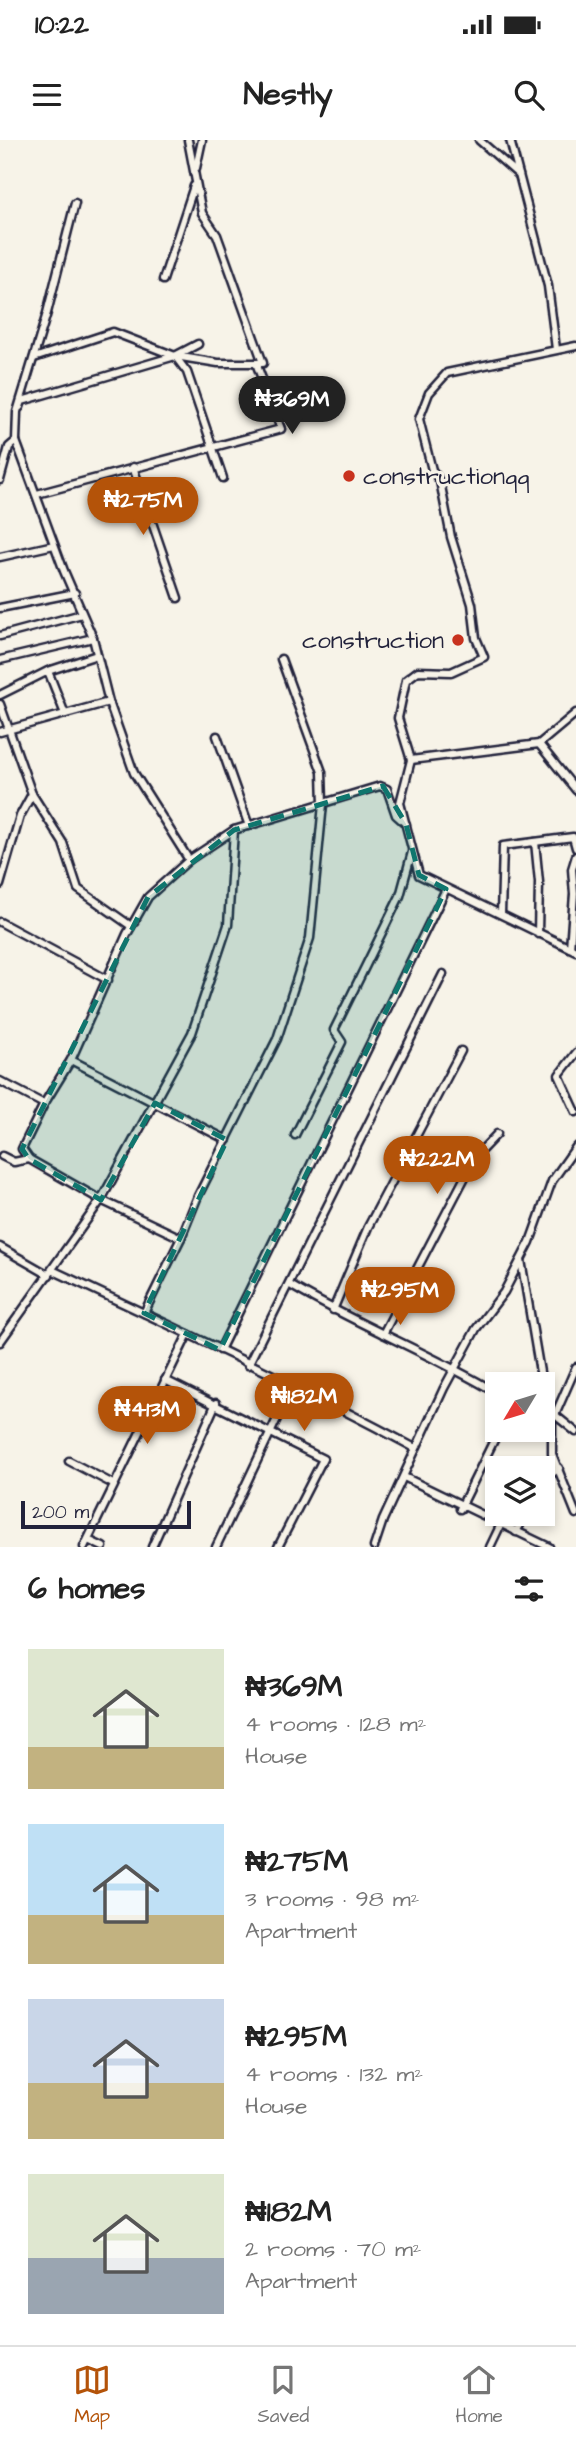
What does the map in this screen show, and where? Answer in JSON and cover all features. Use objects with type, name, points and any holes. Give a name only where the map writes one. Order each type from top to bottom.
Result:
[{"type":"street","points":[[34,358],[113,332],[175,356],[218,363],[263,363],[243,299],[217,235],[202,213],[188,140]]},
{"type":"street","points":[[163,280],[195,185],[196,155],[202,140]]},
{"type":"street","points":[[479,140],[520,177]]},
{"type":"street","points":[[510,140],[548,286],[556,349]]},
{"type":"street","points":[[75,203],[18,412],[16,441],[54,545],[93,638],[109,702],[134,773],[189,860]]},
{"type":"street","points":[[18,412],[22,401],[175,356],[198,344]]},
{"type":"street","points":[[576,346],[447,373],[429,393],[419,419],[432,470],[440,481],[451,537],[472,604],[476,638],[484,657],[452,672],[418,671],[406,680],[398,718],[411,760],[401,793],[405,824],[419,875],[573,949],[572,869],[576,856]]},
{"type":"street","points":[[175,356],[187,372],[223,478]]},
{"type":"street","points":[[37,494],[281,429],[256,363]]},
{"type":"street","points":[[0,480],[9,446],[16,441]]},
{"type":"street","points":[[133,467],[178,598]]},
{"type":"street","points":[[0,558],[54,545]]},
{"type":"street","points":[[0,608],[75,593]]},
{"type":"street","points":[[0,636],[82,614]]},
{"type":"street","points":[[0,660],[93,638]]},
{"type":"street","points":[[0,695],[48,671],[97,655]]},
{"type":"street","points":[[144,1313],[277,1039],[310,938],[323,804],[322,772],[281,659]]},
{"type":"street","points":[[48,671],[65,714]]},
{"type":"street","points":[[445,672],[447,680]]},
{"type":"street","points":[[0,732],[8,732],[109,702]]},
{"type":"street","points":[[0,704],[32,794],[63,843],[78,889],[131,926]]},
{"type":"street","points":[[411,760],[539,744],[576,713]]},
{"type":"street","points":[[217,736],[249,826]]},
{"type":"street","points":[[539,744],[576,790]]},
{"type":"street","points":[[181,1238],[101,1200],[29,1159],[23,1149],[44,1104],[71,1060],[131,926],[148,897],[189,860],[234,830],[383,786],[396,815],[405,824]]},
{"type":"street","points":[[0,885],[20,816],[32,794]]},
{"type":"street","points":[[0,1342],[101,1200],[192,1033],[221,951],[231,904],[234,830]]},
{"type":"street","points":[[501,914],[503,846],[575,834],[576,848]]},
{"type":"street","points":[[535,842],[539,882],[538,934]]},
{"type":"street","points":[[295,1135],[342,1042],[334,1030],[400,896],[413,850]]},
{"type":"street","points":[[220,1350],[446,888]]},
{"type":"street","points":[[0,922],[108,981]]},
{"type":"street","points":[[248,1365],[443,974]]},
{"type":"street","points":[[333,1310],[368,1227],[461,1051]]},
{"type":"street","points":[[576,1053],[559,1075],[576,1112]]},
{"type":"street","points":[[71,1060],[227,1140]]},
{"type":"street","points":[[0,1081],[44,1104]]},
{"type":"street","points":[[383,1334],[469,1167],[497,1134]]},
{"type":"street","points":[[374,1547],[415,1448],[455,1368],[521,1260],[552,1181],[576,1147]]},
{"type":"street","points":[[2,1156],[14,1162],[29,1159]]},
{"type":"street","points":[[0,1247],[50,1273],[144,1313],[248,1365],[295,1383],[415,1448]]},
{"type":"street","points":[[521,1260],[540,1372]]},
{"type":"street","points":[[290,1285],[333,1310],[455,1368],[485,1386]]},
{"type":"street","points":[[103,1547],[86,1544],[188,1334]]},
{"type":"street","points":[[555,1412],[576,1367]]},
{"type":"street","points":[[165,1380],[271,1430],[323,1459],[278,1547]]},
{"type":"street","points":[[216,1547],[295,1383]]},
{"type":"street","points":[[152,1547],[216,1403]]},
{"type":"street","points":[[555,1417],[576,1432]]},
{"type":"street","points":[[460,1507],[493,1442]]},
{"type":"street","points":[[552,1442],[552,1454],[576,1514]]},
{"type":"street","points":[[69,1461],[113,1485]]},
{"type":"street","points":[[555,1471],[559,1468]]},
{"type":"street","points":[[404,1477],[485,1517]]},
{"type":"street","points":[[490,1547],[500,1526]]},
{"type":"street","points":[[505,1526],[549,1547]]},
{"type":"street","points":[[516,1532],[519,1526]]},
{"type":"highlighted area","points":[[383,786],[406,824],[419,875],[446,889],[220,1350],[144,1313],[227,1140],[155,1103],[101,1200],[29,1159],[22,1149],[148,897],[234,830]]},
{"type":"place","name":"constructionqq","points":[[349,476]]},
{"type":"place","name":"construction","points":[[458,640]]}]
